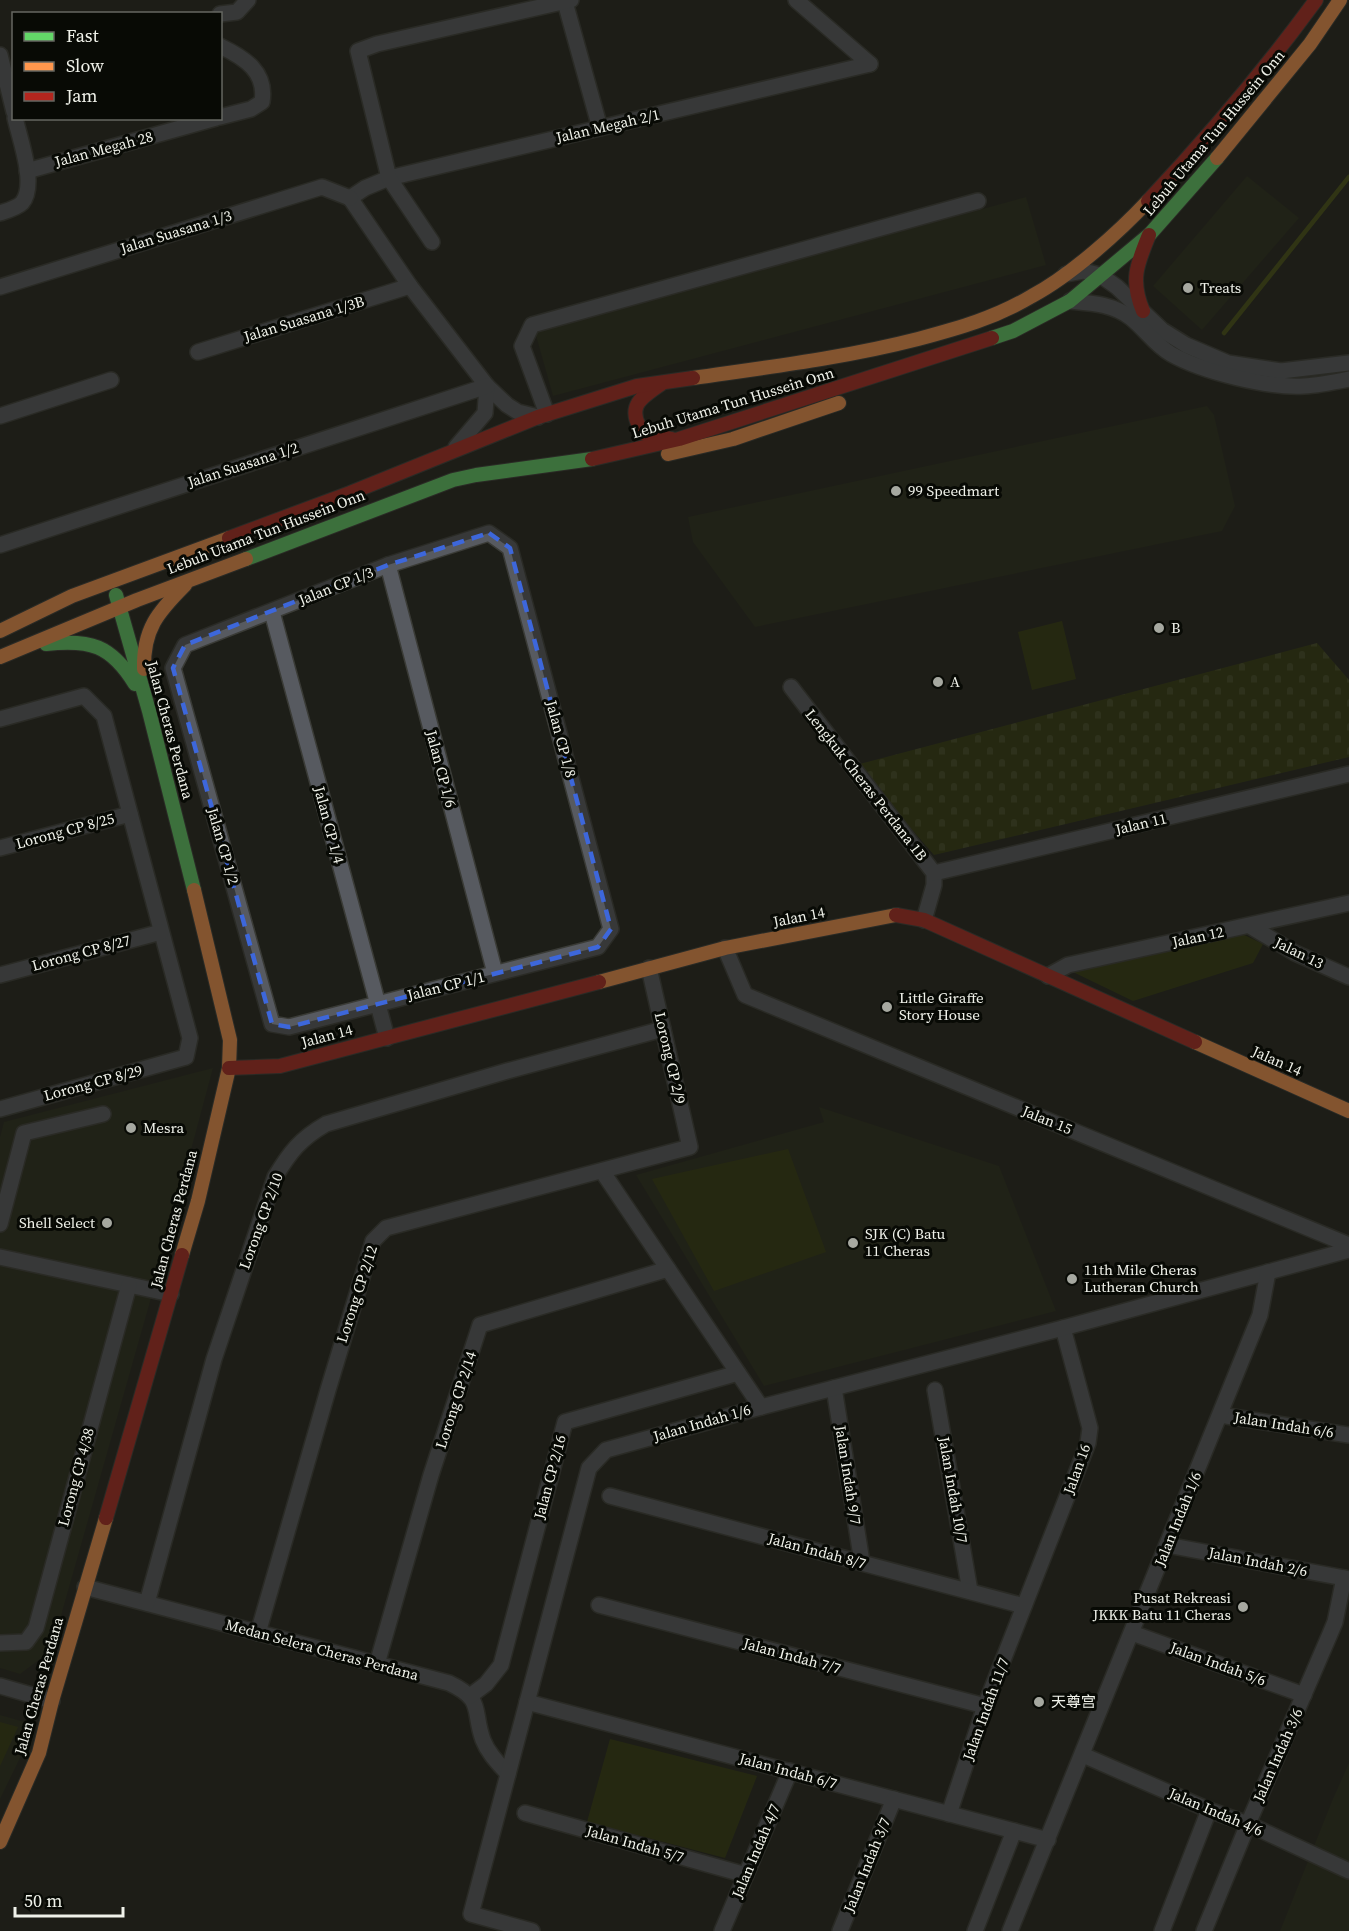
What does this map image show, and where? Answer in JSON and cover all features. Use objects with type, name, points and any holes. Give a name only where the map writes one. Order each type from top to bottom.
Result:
[{"type":"main road","name":"Lebuh Utama Tun Hussein Onn","points":[[0,657],[19,650],[118,601],[191,579],[427,488],[476,475],[594,459],[642,449],[866,380],[1014,331],[1070,301],[1150,234],[1234,139],[1310,44],[1340,0]]},
{"type":"main road","name":"Lebuh Utama Tun Hussein Onn","points":[[0,631],[72,596],[350,493],[542,416],[637,386],[832,358],[917,340],[971,325],[999,313],[1033,296],[1066,274],[1133,217],[1190,156],[1281,48],[1313,3]]},
{"type":"main road","points":[[1143,311],[1135,295],[1134,280],[1150,234]]},
{"type":"main road","points":[[476,475],[524,481],[697,449],[764,429],[850,399],[866,380]]},
{"type":"main road","points":[[664,382],[642,397],[634,408],[633,417],[643,433],[660,438],[679,439]]},
{"type":"main road","points":[[118,601],[119,588],[126,582],[175,564],[198,549]]},
{"type":"main road","points":[[149,711],[144,644],[150,625],[164,606],[191,579]]},
{"type":"main road","points":[[36,615],[46,615],[105,592],[118,601]]},
{"type":"main road","name":"Jalan Cheras Perdana","points":[[0,1842],[39,1753],[52,1701],[198,1201],[229,1068],[230,1040],[224,1011],[149,711],[118,601]]},
{"type":"main road","points":[[19,650],[50,644],[84,642],[100,646],[114,655],[125,667],[149,711]]},
{"type":"main road","name":"Jalan 14","points":[[229,1068],[280,1066],[725,948],[898,915],[924,920],[1349,1112]]},
{"type":"street","points":[[222,14],[237,12],[248,0]]},
{"type":"street","name":"Jalan Megah 2/1","points":[[350,198],[365,188],[389,178],[870,64],[796,0]]},
{"type":"street","points":[[432,242],[389,178],[357,51],[377,44],[568,1],[600,128]]},
{"type":"street","points":[[222,47],[241,56],[259,75],[264,90],[262,102],[252,109],[222,116]]},
{"type":"street","points":[[5,58],[12,100]]},
{"type":"street","points":[[0,213],[21,204],[28,190],[27,171],[15,120]]},
{"type":"street","name":"Jalan Megah 28","points":[[27,171],[209,120]]},
{"type":"street","name":"Jalan Suasana 1/3","points":[[0,286],[322,187],[350,198]]},
{"type":"street","points":[[350,198],[410,286],[486,386],[518,412],[542,416],[522,346],[532,325],[978,201]]},
{"type":"street","points":[[1066,274],[1083,271],[1100,275],[1162,330],[1186,345],[1228,363],[1281,371],[1349,363]]},
{"type":"street","name":"Jalan Suasana 1/3B","points":[[198,352],[410,286]]},
{"type":"street","points":[[1070,301],[1113,307],[1130,318],[1170,353],[1213,371],[1278,384],[1303,386],[1349,379]]},
{"type":"street","points":[[0,416],[111,380]]},
{"type":"street","points":[[449,453],[485,413],[486,386]]},
{"type":"street","name":"Jalan Suasana 1/2","points":[[0,545],[486,386]]},
{"type":"street","name":"Jalan CP 1/3","points":[[173,668],[185,645],[388,565],[489,533],[510,548]]},
{"type":"street","name":"Jalan CP 1/8","points":[[510,548],[611,929]]},
{"type":"street","name":"Jalan CP 1/6","points":[[388,565],[495,973]]},
{"type":"street","name":"Jalan CP 1/4","points":[[272,612],[387,1038]]},
{"type":"street","name":"Jalan CP 1/2","points":[[173,668],[272,1024]]},
{"type":"street","name":"Lengkuk Cheras Perdana 1B","points":[[790,687],[934,873],[934,885],[924,920]]},
{"type":"street","points":[[0,719],[84,696],[104,716],[161,932]]},
{"type":"street","name":"Jalan 11","points":[[934,873],[1349,774]]},
{"type":"street","name":"Lorong CP 8/25","points":[[0,848],[130,814]]},
{"type":"street","name":"Jalan 12","points":[[1048,976],[1068,965],[1349,903]]},
{"type":"street","name":"Jalan 13","points":[[1250,926],[1295,953],[1349,977]]},
{"type":"street","name":"Jalan CP 1/1","points":[[272,1024],[289,1027],[598,947],[611,929]]},
{"type":"street","name":"Lorong CP 8/27","points":[[0,975],[161,932]]},
{"type":"street","name":"Lorong CP 8/29","points":[[0,1109],[186,1057],[190,1038],[161,932]]},
{"type":"street","name":"Jalan 15","points":[[725,948],[745,995],[1349,1245]]},
{"type":"street","name":"Lorong CP 2/9","points":[[649,969],[690,1147]]},
{"type":"street","name":"Lorong CP 2/10","points":[[147,1603],[214,1359],[275,1177],[291,1151],[307,1135],[326,1124],[507,1071],[663,1029]]},
{"type":"street","points":[[0,1224],[24,1133],[104,1114]]},
{"type":"street","name":"Lorong CP 2/12","points":[[258,1633],[373,1241],[386,1228],[690,1147]]},
{"type":"street","points":[[602,1171],[761,1407]]},
{"type":"street","name":"Jalan Indah 1/6","points":[[532,1931],[471,1914],[589,1468],[606,1450],[1349,1250]]},
{"type":"street","points":[[0,1257],[171,1294]]},
{"type":"street","name":"Lorong CP 2/14","points":[[377,1664],[431,1475],[480,1325],[668,1269]]},
{"type":"street","name":"Jalan Indah 1/6","points":[[1010,1931],[1260,1315],[1268,1272]]},
{"type":"street","name":"Lorong CP 4/38","points":[[0,1643],[26,1642],[36,1628],[129,1285]]},
{"type":"street","name":"Jalan 16","points":[[1024,1606],[1088,1443],[1090,1428],[1063,1328]]},
{"type":"street","name":"Jalan CP 2/16","points":[[470,1696],[486,1684],[501,1665],[565,1422],[738,1372]]},
{"type":"street","name":"Jalan Indah 9/7","points":[[834,1388],[862,1563]]},
{"type":"street","name":"Jalan Indah 10/7","points":[[935,1390],[970,1591]]},
{"type":"street","name":"Jalan Indah 6/6","points":[[1220,1415],[1349,1435]]},
{"type":"street","name":"Jalan Indah 8/7","points":[[610,1496],[1024,1606]]},
{"type":"street","name":"Jalan Indah 2/6","points":[[1167,1545],[1346,1578]]},
{"type":"street","name":"Jalan Indah 3/6","points":[[1204,1931],[1335,1622],[1346,1578]]},
{"type":"street","name":"Medan Selera Cheras Perdana","points":[[85,1587],[449,1683],[470,1696]]},
{"type":"street","name":"Jalan Indah 7/7","points":[[599,1605],[985,1706]]},
{"type":"street","name":"Jalan Indah 11/7","points":[[949,1814],[985,1706],[1024,1606]]},
{"type":"street","name":"Jalan Indah 5/6","points":[[1132,1633],[1304,1695]]},
{"type":"street","points":[[0,1686],[52,1701]]},
{"type":"street","points":[[470,1696],[478,1709],[482,1738],[490,1754],[508,1774]]},
{"type":"street","name":"Jalan Indah 6/7","points":[[527,1702],[1048,1840]]},
{"type":"street","name":"Jalan Indah 4/6","points":[[1083,1755],[1209,1810],[1248,1824],[1349,1871]]},
{"type":"street","name":"Jalan Indah 4/7","points":[[722,1931],[790,1771]]},
{"type":"street","name":"Jalan Indah 3/7","points":[[840,1931],[894,1799]]},
{"type":"street","points":[[1162,1931],[1209,1810]]},
{"type":"street","name":"Jalan Indah 5/7","points":[[525,1813],[746,1875]]},
{"type":"street","points":[[975,1931],[1014,1831]]},
{"type":"highlighted area","points":[[489,533],[510,548],[611,929],[598,947],[289,1027],[272,1024],[173,668],[185,645],[388,565]]},
{"type":"shaded area","points":[[1247,176],[1299,218],[1202,330],[1153,286]]},
{"type":"shaded area","points":[[1026,197],[1046,265],[553,396],[535,332]]},
{"type":"shaded area","points":[[1207,406],[1214,415],[1235,506],[1222,531],[755,627],[693,542],[688,517]]},
{"type":"shaded area","points":[[213,1068],[155,1284],[51,1651],[20,1674],[0,1668],[0,1137],[4,1122]]},
{"type":"shaded area","name":"SJK (C) Batu 11 Cheras","points":[[819,1107],[999,1166],[1056,1311],[764,1386],[636,1175],[824,1122]]},
{"type":"shaded area","points":[[0,1715],[32,1724],[19,1760],[0,1799]]},
{"type":"shaded area","points":[[1349,1763],[1349,1931],[1280,1931],[1332,1801]]},
{"type":"green space","points":[[1062,621],[1076,679],[1032,690],[1018,632]]},
{"type":"green space","points":[[1317,643],[1349,680],[1349,757],[934,855],[856,765]]},
{"type":"green space","points":[[1236,931],[1263,944],[1253,963],[1133,1001],[1073,972]]},
{"type":"green space","points":[[788,1149],[826,1252],[714,1291],[652,1179]]},
{"type":"green space","points":[[0,1722],[18,1727],[0,1766]]},
{"type":"green space","points":[[610,1739],[757,1776],[725,1858],[587,1822]]},
{"type":"waterway","points":[[1224,333],[1349,177]]},
{"type":"traffic: fast","points":[[992,338],[1013,331],[1070,301],[1150,234],[1217,158]]},
{"type":"traffic: fast","points":[[246,559],[453,480],[592,459]]},
{"type":"traffic: fast","points":[[116,595],[149,711],[194,890]]},
{"type":"traffic: fast","points":[[46,644],[75,643],[98,648],[117,661],[135,684]]},
{"type":"traffic: slow","points":[[1217,158],[1310,44],[1340,0]]},
{"type":"traffic: slow","points":[[693,378],[862,352],[933,335],[990,316],[1018,304],[1062,277],[1108,240],[1148,201]]},
{"type":"traffic: slow","points":[[668,454],[733,439],[839,403]]},
{"type":"traffic: slow","points":[[0,631],[72,596],[229,538]]},
{"type":"traffic: slow","points":[[0,657],[137,600],[246,559]]},
{"type":"traffic: slow","points":[[144,669],[144,655],[149,632],[160,613],[185,585]]},
{"type":"traffic: slow","points":[[182,1255],[198,1201],[229,1068],[230,1040],[194,890]]},
{"type":"traffic: slow","points":[[599,982],[725,948],[896,915]]},
{"type":"traffic: slow","points":[[1195,1042],[1349,1111]]},
{"type":"traffic: slow","points":[[0,1842],[39,1753],[106,1518]]},
{"type":"traffic: jam","points":[[1148,201],[1235,103],[1316,0]]},
{"type":"traffic: jam","points":[[1143,311],[1136,281],[1138,264],[1149,235]]},
{"type":"traffic: jam","points":[[592,459],[679,439],[992,338]]},
{"type":"traffic: jam","points":[[229,538],[350,493],[538,417],[637,386],[693,378]]},
{"type":"traffic: jam","points":[[661,384],[637,404],[636,416],[643,433],[672,439]]},
{"type":"traffic: jam","points":[[896,915],[924,920],[1195,1042]]},
{"type":"traffic: jam","points":[[229,1068],[280,1066],[599,982]]},
{"type":"traffic: jam","points":[[106,1518],[182,1255]]},
{"type":"place","name":"Treats","points":[[1188,288]]},
{"type":"place","name":"99 Speedmart","points":[[896,491]]},
{"type":"place","name":"B","points":[[1159,628]]},
{"type":"place","name":"A","points":[[938,682]]},
{"type":"place","name":"Little Giraffe Story House","points":[[887,1007]]},
{"type":"place","name":"Mesra","points":[[131,1128]]},
{"type":"place","name":"Shell Select","points":[[107,1223]]},
{"type":"place","name":"SJK (C) Batu 11 Cheras","points":[[853,1243]]},
{"type":"place","name":"11th Mile Cheras Lutheran Church","points":[[1072,1279]]},
{"type":"place","name":"Pusat Rekreasi JKKK Batu 11 Cheras","points":[[1243,1607]]},
{"type":"place","name":"天尊宫","points":[[1039,1702]]}]
